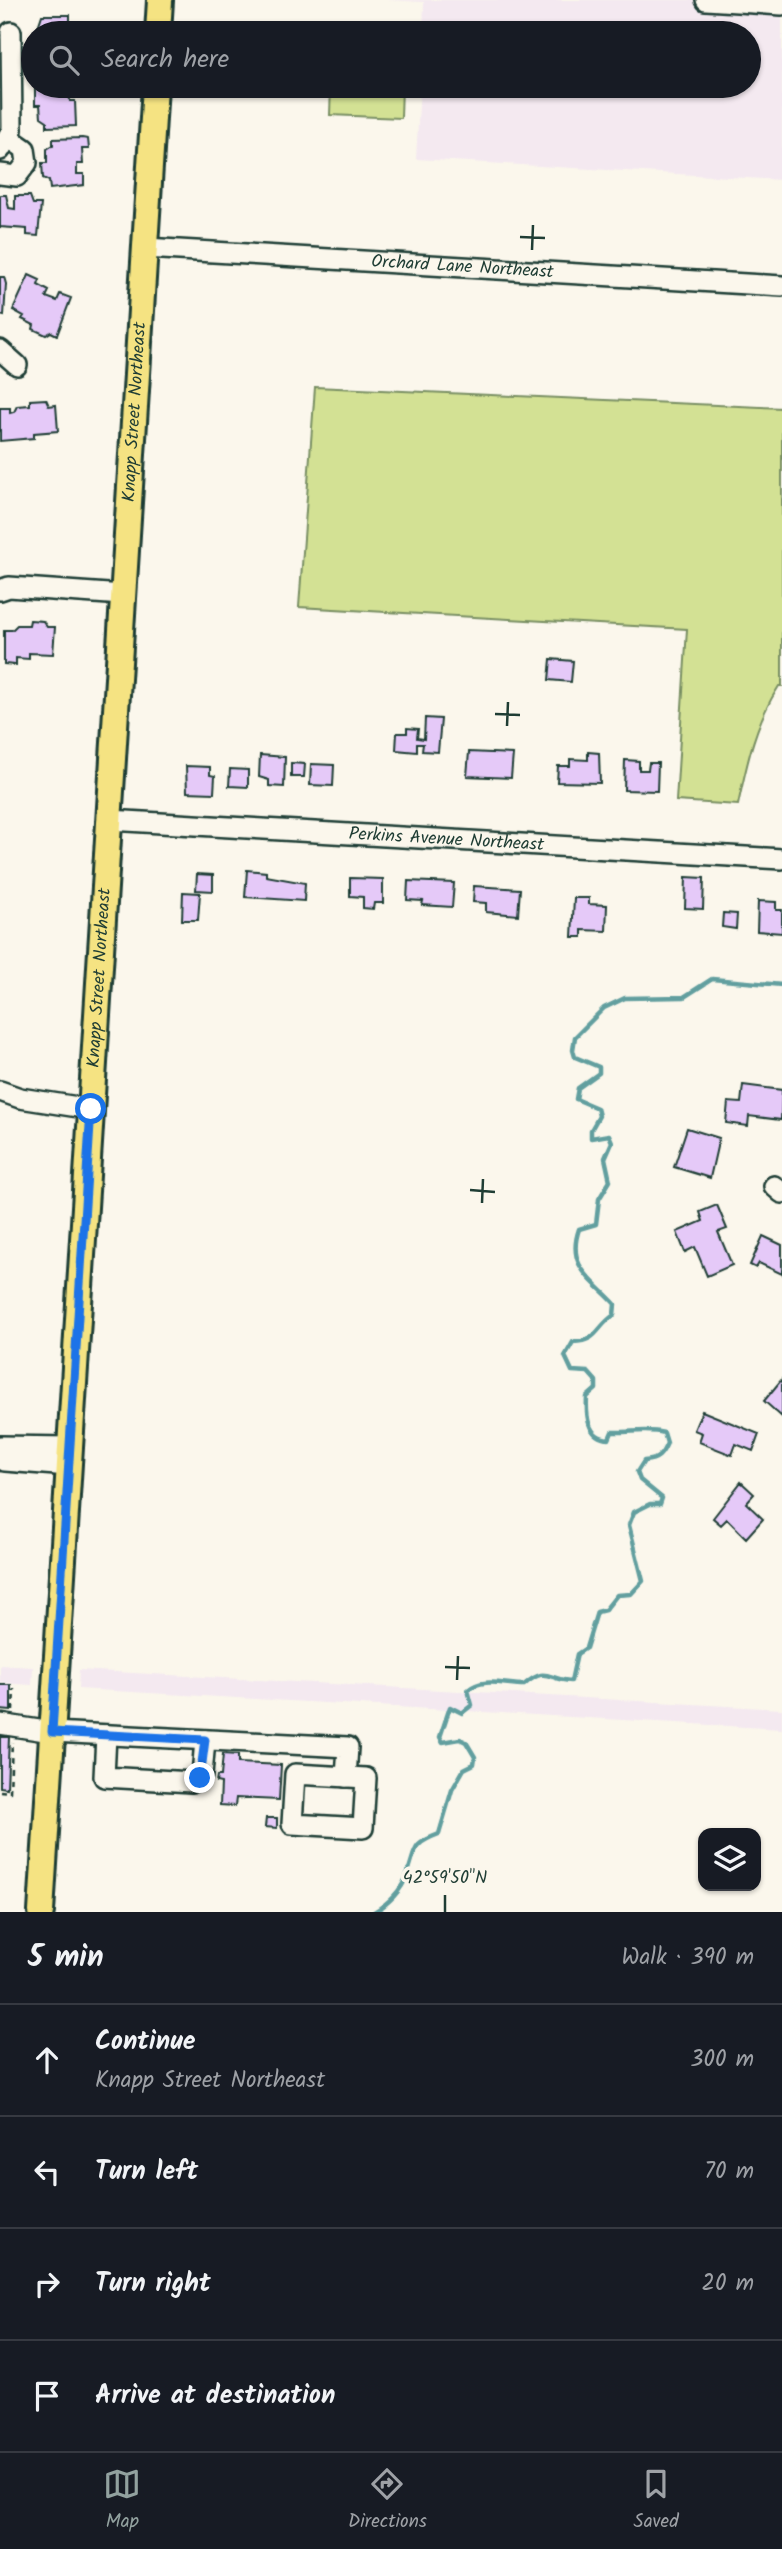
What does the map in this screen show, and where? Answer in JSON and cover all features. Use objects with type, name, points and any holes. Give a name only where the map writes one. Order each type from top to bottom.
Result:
[{"type":"main road","points":[[159,21],[160,0]]},
{"type":"main road","name":"Knapp Street Northeast","points":[[41,1912],[154,98]]},
{"type":"street","points":[[706,0],[782,5]]},
{"type":"street","points":[[0,174],[17,176],[27,163],[25,149],[4,144],[12,118],[11,32]]},
{"type":"street","name":"Orchard Lane Northeast","points":[[145,248],[782,286]]},
{"type":"street","points":[[0,350],[17,365]]},
{"type":"street","points":[[0,590],[9,587],[123,595]]},
{"type":"street","name":"Perkins Avenue Northeast","points":[[109,820],[782,859]]},
{"type":"street","points":[[0,1091],[20,1098],[91,1109]]},
{"type":"street","points":[[0,1446],[70,1456]]},
{"type":"street","points":[[0,1458],[5,1461],[70,1456]]},
{"type":"street","points":[[8,1724],[52,1732],[348,1747],[346,1777]]},
{"type":"street","points":[[106,1735],[104,1777],[192,1782],[202,1775],[205,1740]]},
{"type":"street","points":[[295,1774],[346,1777],[366,1778],[363,1828],[292,1824],[295,1774]]},
{"type":"path","points":[[0,1791],[10,1792],[8,1724],[14,1689]]},
{"type":"shaded area","points":[[386,0],[782,0],[782,180],[416,159],[419,98],[761,98],[761,21],[423,21],[424,2]]},
{"type":"shaded area","points":[[0,1665],[33,1667],[32,1685],[0,1683]]},
{"type":"shaded area","points":[[79,1670],[782,1709],[782,1729],[78,1689]]},
{"type":"green space","points":[[331,98],[402,98],[401,118],[330,115]]},
{"type":"green space","points":[[315,387],[782,408],[782,686],[779,686],[771,700],[758,729],[738,805],[676,801],[687,629],[299,607]]},
{"type":"building","points":[[42,15],[70,15],[70,21],[40,21]]},
{"type":"building","points":[[35,98],[70,98],[70,101],[75,101],[76,126],[47,127],[47,121],[41,117],[40,105],[35,105]]},
{"type":"building","points":[[53,139],[88,139],[89,149],[82,149],[83,164],[77,164],[77,174],[84,174],[84,185],[50,189],[49,181],[43,178],[42,163],[47,163],[47,149],[53,145]]},
{"type":"building","points":[[0,195],[6,195],[9,208],[15,209],[15,196],[30,196],[33,204],[41,204],[38,236],[27,235],[27,229],[0,227]]},
{"type":"building","points":[[29,275],[40,280],[38,285],[49,291],[46,297],[57,301],[60,294],[71,298],[57,335],[51,332],[46,335],[33,329],[34,325],[13,310]]},
{"type":"building","points":[[0,277],[4,277],[6,284],[4,316],[0,315]]},
{"type":"building","points":[[46,399],[49,406],[56,405],[58,431],[34,433],[34,438],[0,441],[0,408],[10,408],[10,413],[14,412],[17,406],[30,405],[30,400]]},
{"type":"building","points":[[30,620],[43,621],[47,627],[55,627],[53,654],[29,653],[29,659],[16,658],[16,665],[4,664],[4,630],[12,630],[17,625],[29,625]]},
{"type":"building","points":[[551,659],[573,661],[571,682],[549,680]]},
{"type":"building","points":[[425,718],[441,719],[438,752],[422,751],[423,744],[417,744],[417,752],[396,750],[397,733],[407,733],[407,728],[418,729],[417,738],[424,739]]},
{"type":"building","points":[[469,752],[513,754],[511,778],[467,776]]},
{"type":"building","points":[[588,752],[599,753],[600,783],[557,782],[558,766],[570,766],[570,759],[588,760]]},
{"type":"building","points":[[260,755],[285,757],[284,787],[269,786],[269,780],[259,777]]},
{"type":"building","points":[[625,760],[639,761],[639,770],[648,770],[649,763],[658,763],[657,791],[624,790]]},
{"type":"building","points":[[291,763],[305,764],[304,777],[291,777]]},
{"type":"building","points":[[311,764],[334,765],[333,786],[310,785]]},
{"type":"building","points":[[186,766],[210,767],[210,775],[215,776],[214,793],[187,792]]},
{"type":"building","points":[[230,769],[248,770],[248,787],[229,786]]},
{"type":"building","points":[[247,870],[266,872],[266,876],[305,883],[304,901],[245,897]]},
{"type":"building","points":[[197,874],[213,875],[213,891],[196,890]]},
{"type":"building","points":[[686,877],[704,878],[703,909],[685,908]]},
{"type":"building","points":[[350,878],[383,879],[383,903],[374,903],[373,909],[363,908],[363,897],[350,896]]},
{"type":"building","points":[[408,881],[454,883],[452,907],[422,905],[423,901],[407,900]]},
{"type":"building","points":[[474,886],[520,889],[518,915],[486,912],[486,903],[473,902]]},
{"type":"building","points":[[183,892],[200,893],[198,920],[182,920]]},
{"type":"building","points":[[574,898],[589,898],[589,904],[607,905],[606,931],[582,930],[582,937],[572,937]]},
{"type":"building","points":[[758,901],[776,902],[776,910],[782,910],[782,933],[757,931]]},
{"type":"building","points":[[723,913],[737,914],[736,929],[722,927]]},
{"type":"building","points":[[743,1085],[782,1090],[781,1120],[749,1116],[748,1126],[726,1123],[728,1102],[741,1103]]},
{"type":"building","points":[[687,1128],[719,1138],[710,1178],[674,1167]]},
{"type":"building","points":[[717,1205],[727,1229],[718,1232],[732,1265],[707,1276],[695,1247],[685,1252],[677,1232],[703,1221],[700,1212]]},
{"type":"building","points":[[763,1236],[782,1245],[782,1274],[759,1263],[756,1268],[750,1265]]},
{"type":"building","points":[[782,1379],[782,1417],[764,1401]]},
{"type":"building","points":[[702,1411],[759,1434],[753,1451],[736,1444],[732,1455],[699,1442],[702,1433],[694,1430]]},
{"type":"building","points":[[741,1482],[754,1494],[746,1503],[763,1519],[746,1538],[727,1519],[721,1525],[713,1518]]},
{"type":"building","points":[[0,1685],[11,1685],[11,1711],[0,1710]]},
{"type":"building","points":[[0,1737],[9,1737],[7,1788],[0,1787]]},
{"type":"building","points":[[223,1754],[238,1755],[238,1763],[281,1765],[279,1800],[236,1798],[235,1806],[220,1805],[221,1783],[216,1782],[217,1776],[221,1776]]},
{"type":"building","points":[[266,1818],[277,1818],[277,1828],[265,1827]]},
{"type":"waterway","points":[[374,1912],[389,1901],[402,1886],[419,1845],[439,1834],[452,1790],[464,1769],[474,1764],[475,1757],[466,1742],[460,1739],[443,1742],[440,1737],[450,1707],[462,1713],[472,1705],[468,1690],[480,1684],[524,1685],[543,1675],[571,1681],[577,1654],[586,1648],[597,1612],[605,1610],[617,1595],[631,1594],[643,1581],[629,1525],[634,1512],[650,1504],[660,1504],[662,1498],[640,1480],[637,1472],[644,1461],[661,1454],[667,1443],[664,1433],[612,1432],[609,1439],[596,1435],[589,1424],[587,1404],[587,1397],[596,1389],[596,1381],[588,1372],[572,1371],[565,1356],[573,1342],[588,1339],[614,1315],[615,1304],[583,1271],[576,1253],[579,1229],[596,1224],[599,1199],[610,1181],[605,1158],[612,1142],[609,1135],[591,1138],[591,1130],[599,1116],[597,1108],[576,1099],[578,1088],[599,1073],[599,1067],[575,1057],[575,1037],[604,1008],[625,998],[684,997],[712,979],[782,985]]},
{"type":"route","points":[[91,1109],[52,1732],[205,1740],[200,1778]]}]
